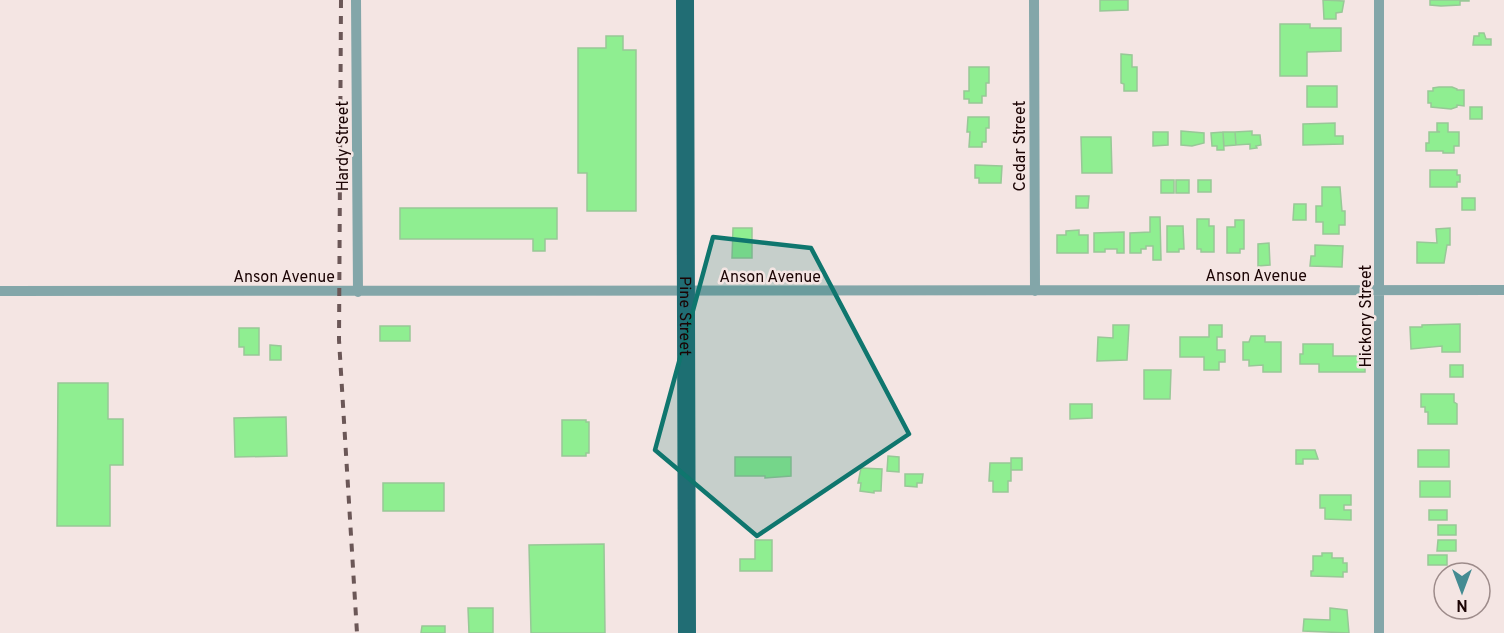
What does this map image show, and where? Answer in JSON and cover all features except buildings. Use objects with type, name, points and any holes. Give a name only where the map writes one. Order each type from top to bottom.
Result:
[{"type":"main road","name":"Pine Street","points":[[685,0],[687,633]]},
{"type":"street","name":"Hardy Street","points":[[356,0],[358,292]]},
{"type":"street","name":"Cedar Street","points":[[1034,0],[1035,291]]},
{"type":"street","name":"Hickory Street","points":[[1379,0],[1379,633]]},
{"type":"street","name":"Anson Avenue","points":[[0,291],[1504,290]]},
{"type":"highlighted area","points":[[713,237],[811,248],[909,434],[757,536],[655,450]]},
{"type":"railway","points":[[341,0],[339,340],[357,633]]}]
